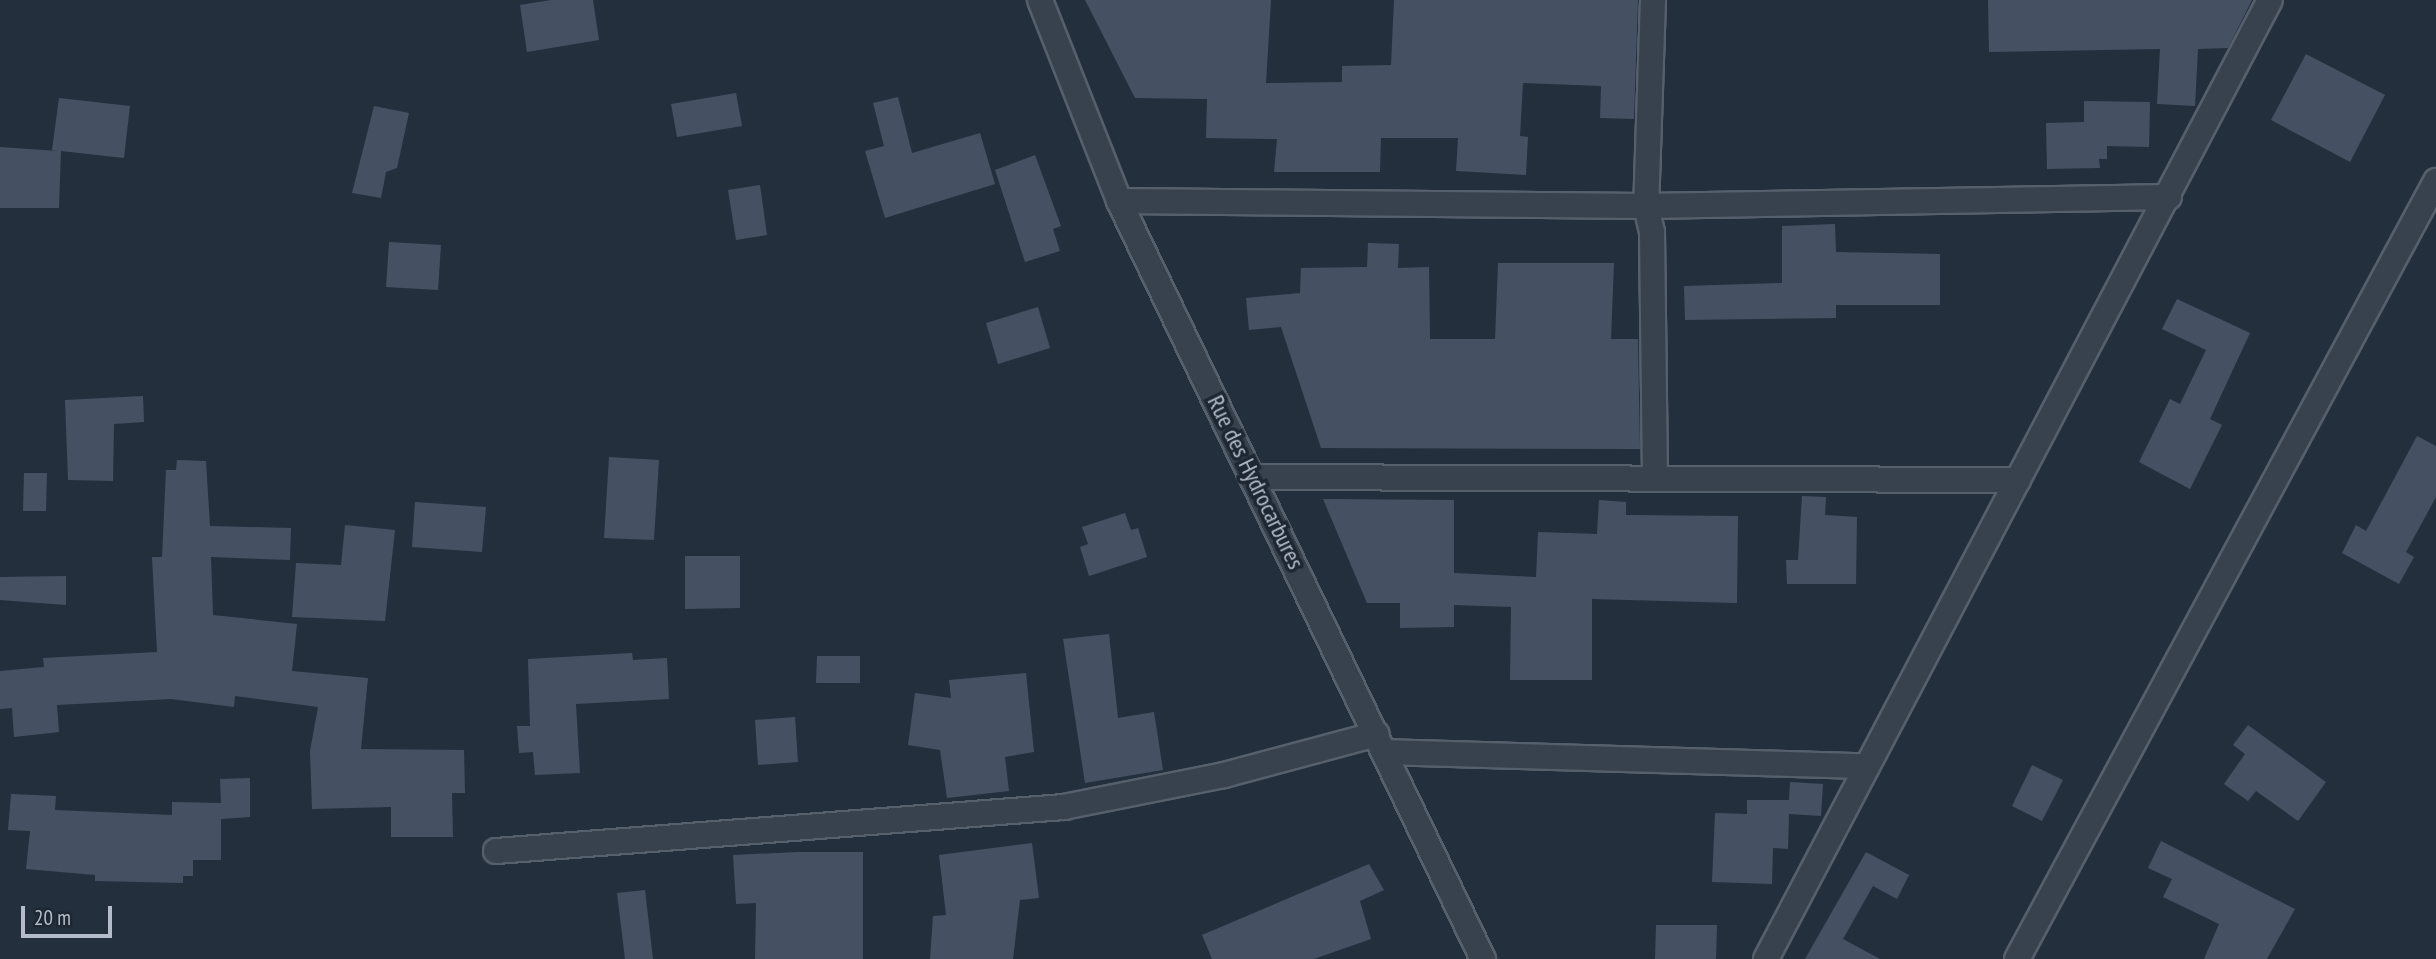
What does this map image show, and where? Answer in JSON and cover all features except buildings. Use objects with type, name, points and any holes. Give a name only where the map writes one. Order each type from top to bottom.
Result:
[{"type":"street","name":"Rue des Hydrocarbures","points":[[1040,0],[1119,201],[1255,477],[1483,959]]},
{"type":"street","points":[[1653,0],[1646,206],[1652,232],[1655,480]]},
{"type":"street","points":[[1766,959],[2169,197],[2270,0]]},
{"type":"street","points":[[2017,959],[2436,181]]},
{"type":"street","points":[[1119,201],[1646,206],[2169,197]]},
{"type":"street","points":[[1255,477],[2018,480]]},
{"type":"street","points":[[496,851],[1064,807],[1381,743],[1867,766]]}]
